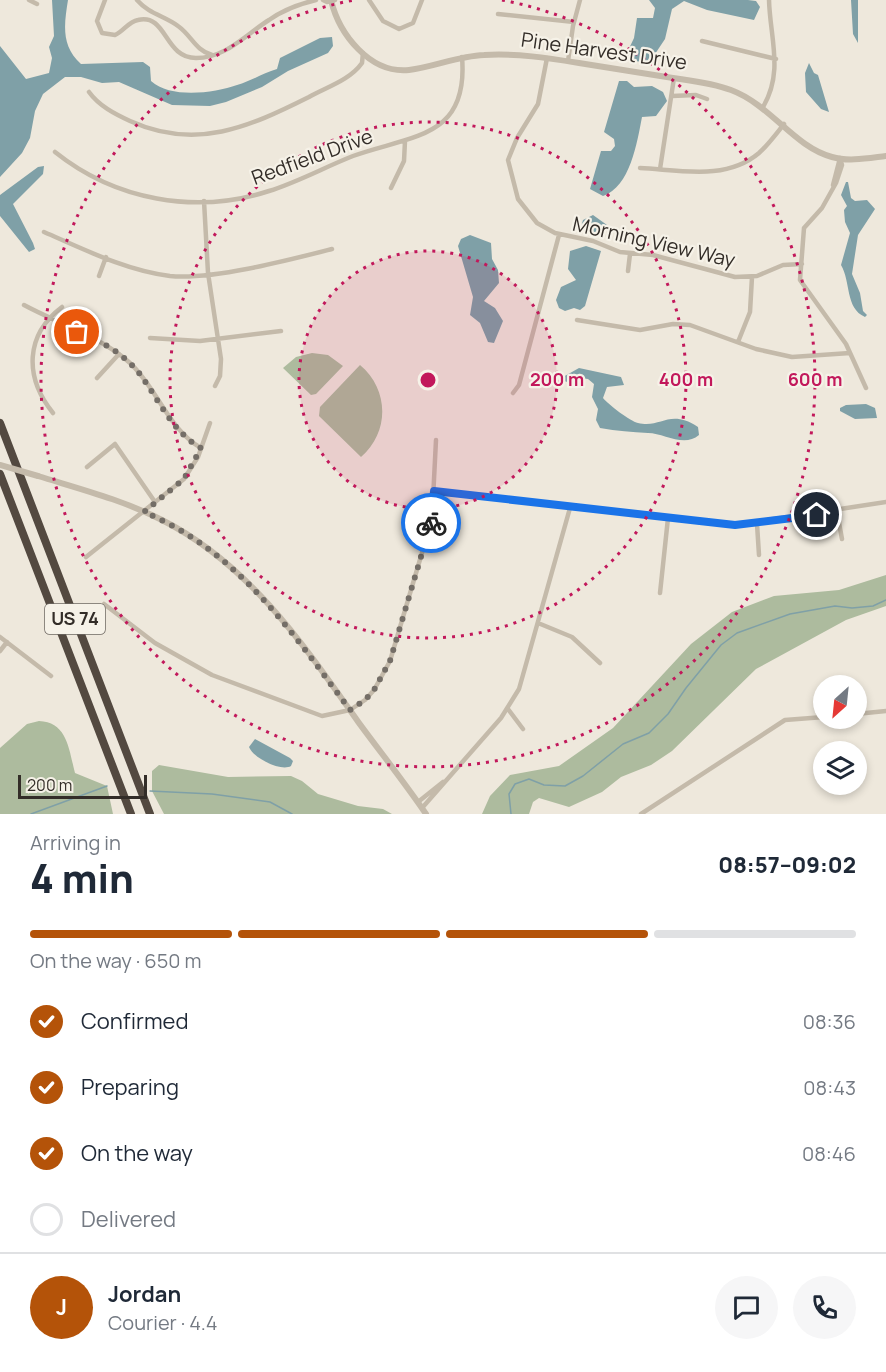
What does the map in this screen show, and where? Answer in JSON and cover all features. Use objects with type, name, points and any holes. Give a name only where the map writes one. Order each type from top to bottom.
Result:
[{"type":"highway","name":"US 74","points":[[0,423],[150,814]]},
{"type":"highway","name":"US 74","points":[[0,474],[131,814]]},
{"type":"street","points":[[29,0],[37,4]]},
{"type":"street","points":[[105,0],[97,24],[104,34],[118,34],[133,22],[146,20],[158,25],[171,46],[182,55],[196,58],[230,48],[282,12],[316,0]]},
{"type":"street","points":[[137,0],[155,15],[178,26],[197,48],[212,55]]},
{"type":"street","points":[[323,0],[332,1]]},
{"type":"street","points":[[369,0],[383,21],[396,29],[405,28],[413,23],[422,1],[414,0]]},
{"type":"street","points":[[568,62],[580,0]]},
{"type":"street","points":[[763,107],[774,82],[776,59],[769,0]]},
{"type":"street","name":"Pine Harvest Drive","points":[[332,1],[342,29],[363,53],[387,68],[408,70],[462,57],[506,54],[547,58],[674,78],[725,88],[763,107],[810,147],[830,157],[840,159],[886,156]]},
{"type":"street","points":[[498,14],[574,22]]},
{"type":"street","points":[[702,41],[776,59]]},
{"type":"street","points":[[89,92],[113,112],[144,126],[178,134],[214,134],[239,128],[267,117],[351,76],[362,63],[363,53]]},
{"type":"street","name":"Redfield Drive","points":[[55,152],[86,174],[123,191],[158,199],[204,201],[237,199],[266,192],[346,159],[432,131],[453,111],[462,87],[462,57]]},
{"type":"street","name":"Morning View Way","points":[[547,58],[538,104],[514,143],[508,164],[516,194],[524,209],[537,223],[559,235],[588,240],[630,254],[662,257],[730,276],[752,277],[783,265],[802,264]]},
{"type":"street","points":[[362,63],[366,64],[373,60]]},
{"type":"street","points":[[660,169],[674,78]]},
{"type":"street","points":[[672,96],[696,95],[706,99]]},
{"type":"street","points":[[640,168],[705,172],[730,169],[757,154],[784,124]]},
{"type":"street","points":[[391,188],[404,161],[405,141]]},
{"type":"street","points":[[840,159],[833,187],[822,208],[806,225],[801,283],[850,353],[858,376],[866,388]]},
{"type":"street","points":[[204,201],[208,273],[219,339],[221,372],[215,386]]},
{"type":"street","points":[[44,232],[106,257],[162,275],[208,273],[283,261],[332,249]]},
{"type":"street","points":[[513,393],[519,385],[559,235]]},
{"type":"street","points":[[628,271],[630,254]]},
{"type":"street","points":[[99,276],[106,257]]},
{"type":"street","points":[[738,342],[750,312],[752,277]]},
{"type":"street","points":[[24,305],[105,344],[119,354],[139,373],[184,436],[201,448]]},
{"type":"street","points":[[53,413],[39,386],[32,358],[36,336],[47,318],[62,307]]},
{"type":"street","points":[[577,320],[640,330],[673,324],[690,325],[764,352],[792,357],[850,353]]},
{"type":"street","points":[[150,338],[182,342],[281,331]]},
{"type":"street","points":[[97,378],[119,354]]},
{"type":"street","points":[[86,557],[184,479],[201,448],[210,423]]},
{"type":"street","points":[[104,604],[171,653],[212,675],[322,716],[350,710],[369,695],[390,661],[428,536],[434,491],[436,440]]},
{"type":"street","points":[[87,467],[115,444],[155,502]]},
{"type":"street","points":[[0,465],[144,512],[198,542],[256,589],[290,628],[426,814]]},
{"type":"street","points":[[434,491],[735,525],[837,512],[886,502]]},
{"type":"street","points":[[420,805],[507,709],[523,679],[570,508]]},
{"type":"street","points":[[837,512],[842,539]]},
{"type":"street","points":[[660,593],[668,518]]},
{"type":"street","points":[[757,524],[759,555]]},
{"type":"street","points":[[538,623],[573,637],[600,663]]},
{"type":"street","points":[[0,637],[51,675]]},
{"type":"street","points":[[0,651],[7,642]]},
{"type":"street","points":[[507,709],[523,729]]},
{"type":"street","points":[[867,713],[886,711]]},
{"type":"street","points":[[641,814],[785,720],[813,718]]},
{"type":"green space","points":[[312,353],[328,355],[343,366],[316,394],[311,395],[283,368],[296,357]]},
{"type":"green space","points":[[360,365],[370,375],[376,386],[381,398],[382,411],[377,435],[361,457],[319,416],[320,407]]},
{"type":"green space","points":[[886,575],[886,606],[846,620],[756,669],[672,751],[651,765],[621,777],[602,792],[569,807],[539,798],[533,802],[529,814],[482,814],[490,796],[510,775],[559,766],[613,728],[691,644],[732,612],[774,596],[839,590]]},
{"type":"green space","points":[[39,721],[56,726],[62,732],[69,747],[75,773],[107,786],[113,814],[0,814],[0,748],[27,724]]},
{"type":"green space","points":[[159,765],[228,777],[291,776],[302,781],[318,794],[358,806],[383,809],[392,814],[164,814],[152,791],[152,771]]},
{"type":"water","points":[[52,0],[68,0],[65,26],[67,42],[81,64],[143,62],[150,67],[151,81],[159,87],[181,92],[217,90],[247,81],[277,69],[280,58],[320,38],[332,37],[333,46],[328,53],[288,71],[262,87],[210,106],[172,105],[119,82],[102,83],[81,77],[65,77],[43,94],[35,111],[30,138],[22,153],[0,177],[0,46],[26,79],[49,73],[52,58],[49,47],[54,36]]},
{"type":"water","points":[[649,0],[748,0],[756,1],[760,7],[754,20],[707,10],[684,1],[672,9],[665,39],[649,63],[635,61],[626,55],[634,38],[637,18],[653,18],[655,8]]},
{"type":"water","points":[[851,0],[858,0],[858,43],[853,34]]},
{"type":"water","points":[[809,63],[814,73],[818,75],[829,112],[821,109],[806,92],[805,73]]},
{"type":"water","points":[[619,81],[627,81],[634,87],[652,86],[663,92],[667,101],[656,116],[642,117],[635,151],[626,174],[620,184],[603,196],[590,189],[601,151],[611,151],[615,146],[614,139],[604,132]]},
{"type":"water","points":[[44,166],[43,174],[13,204],[35,249],[29,252],[0,216],[0,195],[38,167]]},
{"type":"water","points":[[848,182],[851,198],[855,201],[867,200],[875,209],[858,235],[852,274],[860,293],[863,311],[867,315],[865,317],[859,313],[851,301],[841,265],[850,233],[845,222],[844,210],[847,206],[841,195]]},
{"type":"water","points":[[593,215],[607,225],[599,236],[580,230],[583,220]]},
{"type":"water","points":[[470,235],[491,243],[492,259],[498,270],[499,283],[484,301],[495,308],[503,321],[494,343],[488,342],[480,323],[470,315],[473,297],[458,246],[461,239]]},
{"type":"water","points":[[586,246],[601,251],[585,306],[580,310],[574,308],[565,311],[559,308],[556,300],[561,287],[576,280],[568,269],[570,251]]},
{"type":"water","points":[[579,368],[621,377],[624,385],[607,387],[603,398],[630,419],[646,424],[680,419],[698,427],[699,435],[693,439],[680,440],[654,434],[600,428],[596,420],[598,409],[592,397],[594,384],[588,379],[580,378],[574,384],[564,381],[563,377]]},
{"type":"water","points":[[866,404],[875,408],[877,418],[855,419],[840,411],[840,408],[846,405]]},
{"type":"water","points":[[255,739],[290,758],[293,761],[291,766],[274,766],[256,755],[249,747]]},
{"type":"waterway","points":[[511,814],[509,794],[515,784],[529,779],[544,785],[565,786],[583,776],[623,744],[649,733],[668,714],[721,645],[737,633],[790,614],[835,606],[852,608],[873,606],[886,600]]},
{"type":"waterway","points":[[31,814],[107,786]]},
{"type":"waterway","points":[[150,791],[212,794],[270,802],[292,814]]},
{"type":"way so far","points":[[77,332],[105,344],[130,364],[139,373],[184,436],[201,448],[184,479],[144,512],[163,520],[198,542],[256,589],[290,628],[350,710],[358,706],[374,690],[390,661],[431,523]]},
{"type":"route","points":[[431,523],[434,491],[735,525],[817,515]]}]
